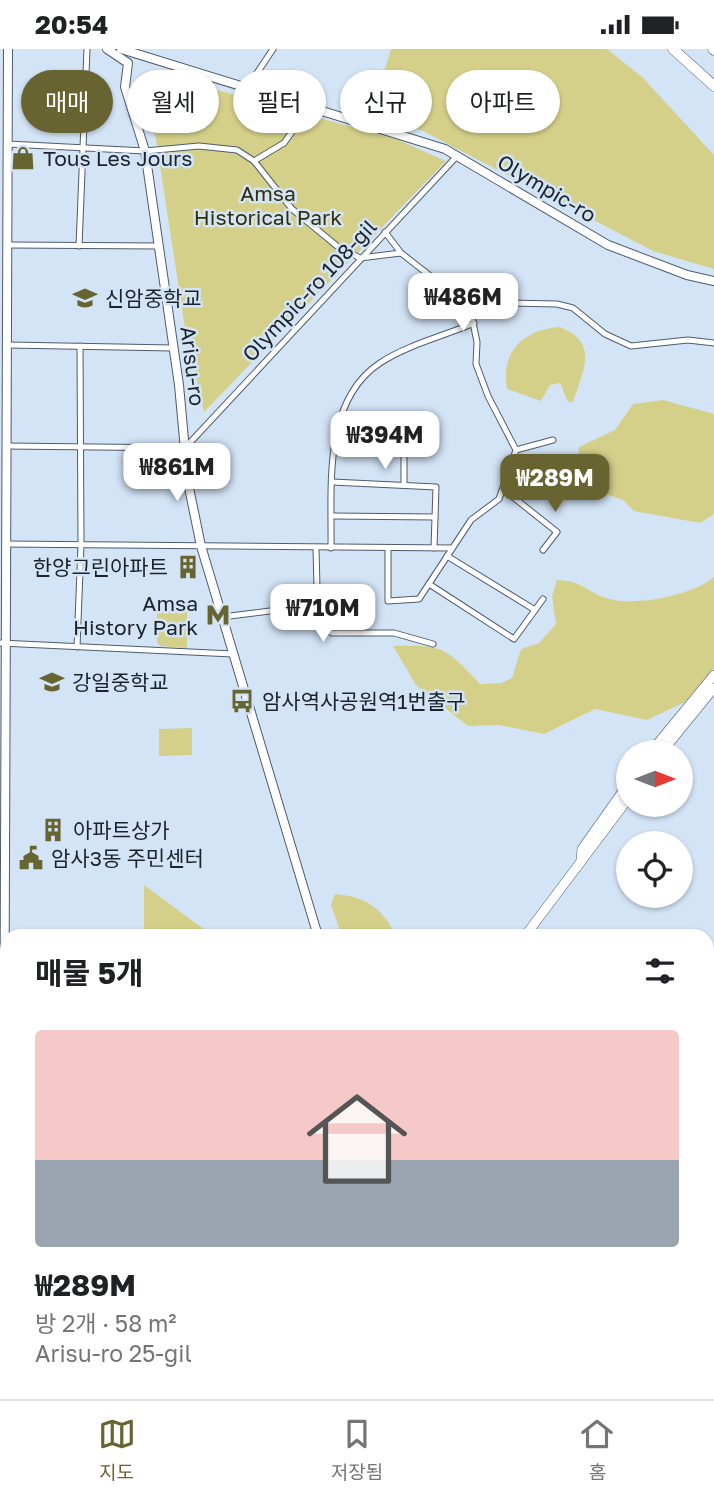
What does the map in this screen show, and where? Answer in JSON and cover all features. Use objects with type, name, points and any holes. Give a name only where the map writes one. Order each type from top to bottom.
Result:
[{"type":"highway","points":[[673,49],[714,86]]},
{"type":"main road","points":[[5,929],[3,609],[6,544],[3,522],[3,426],[5,345],[9,335],[5,279],[9,245],[4,208],[4,153],[8,144],[4,66],[8,49]]},
{"type":"main road","name":"Arisu-ro","points":[[107,49],[128,63],[125,87],[145,151],[173,348],[188,483],[201,546],[316,929]]},
{"type":"main road","name":"Olympic-ro","points":[[121,49],[233,84]]},
{"type":"main road","name":"Olympic-ro","points":[[326,113],[436,146],[608,245],[687,275],[714,281]]},
{"type":"main road","points":[[661,740],[714,675]]},
{"type":"main road","points":[[672,740],[714,688]]},
{"type":"main road","points":[[581,859],[582,849],[616,801]]},
{"type":"main road","points":[[530,929],[616,816]]},
{"type":"street","points":[[79,246],[87,49]]},
{"type":"street","points":[[259,70],[273,49]]},
{"type":"street","points":[[254,161],[284,143],[291,133]]},
{"type":"street","points":[[8,144],[145,151],[214,146],[237,150],[254,161],[285,201],[315,230],[360,258],[401,253]]},
{"type":"street","name":"Olympic-ro 108-gil","points":[[185,448],[457,156]]},
{"type":"street","points":[[385,232],[401,253],[463,302],[474,323],[476,363],[488,396],[516,450],[495,505],[471,520],[419,599],[388,601],[388,548]]},
{"type":"street","points":[[9,245],[159,246]]},
{"type":"street","points":[[463,302],[557,304],[573,308],[605,334],[631,346],[688,340],[714,343]]},
{"type":"street","points":[[0,323],[9,335]]},
{"type":"street","points":[[331,548],[335,449],[354,386],[382,362],[474,323]]},
{"type":"street","points":[[5,345],[173,348]]},
{"type":"street","points":[[77,647],[82,447],[80,346]]},
{"type":"street","points":[[516,450],[552,440]]},
{"type":"street","points":[[4,453],[82,447],[185,448]]},
{"type":"street","points":[[335,449],[404,453],[404,485]]},
{"type":"street","points":[[332,482],[436,487],[434,548]]},
{"type":"street","points":[[503,488],[557,532],[543,550]]},
{"type":"street","points":[[332,516],[435,517]]},
{"type":"street","points":[[6,544],[452,548]]},
{"type":"street","points":[[222,617],[302,607],[317,588],[316,548]]},
{"type":"street","points":[[447,556],[535,610]]},
{"type":"street","points":[[429,584],[514,639],[542,599]]},
{"type":"street","points":[[302,607],[332,633],[394,633],[433,644]]},
{"type":"street","points":[[3,643],[233,654]]},
{"type":"green space","points":[[391,49],[607,49],[642,77],[714,155],[714,269],[653,251],[427,133],[432,133],[432,70],[385,70]]},
{"type":"green space","name":"Amsa Historical Park","points":[[219,91],[233,94],[233,133],[326,133],[326,120],[340,124],[340,133],[374,133],[396,139],[446,161],[204,412],[185,328],[154,133],[219,133]]},
{"type":"green space","points":[[559,327],[580,340],[584,349],[584,368],[573,402],[568,402],[560,383],[550,385],[541,401],[507,389],[507,364],[517,345],[535,333]]},
{"type":"green space","points":[[663,400],[714,414],[714,514],[700,523],[634,511],[623,500],[586,487],[578,462],[579,447],[615,430],[633,404]]},
{"type":"green space","points":[[714,577],[714,668],[685,702],[647,720],[595,709],[544,734],[499,725],[468,726],[416,685],[393,646],[434,648],[451,655],[480,684],[501,683],[512,678],[521,649],[539,643],[556,624],[552,596],[557,580],[577,584],[615,600],[644,601],[691,590]]},
{"type":"green space","points":[[157,609],[187,612],[187,648],[160,646],[157,642]]},
{"type":"green space","points":[[192,728],[192,755],[159,756],[159,729]]},
{"type":"green space","points":[[144,885],[204,929],[144,929]]},
{"type":"green space","points":[[335,894],[364,901],[372,905],[392,929],[340,929],[331,905]]},
{"type":"place","name":"Tous Les Jours","points":[[23,158]]},
{"type":"place","name":"신암중학교","points":[[85,298]]},
{"type":"place","name":"한양그린아파트","points":[[188,567]]},
{"type":"place","name":"Amsa History Park","points":[[218,615]]},
{"type":"place","name":"강일중학교","points":[[52,682]]},
{"type":"place","name":"암사역사공원역1번출구","points":[[242,701]]},
{"type":"place","name":"아파트상가","points":[[53,830]]},
{"type":"place","name":"암사3동 주민센터","points":[[31,858]]}]
